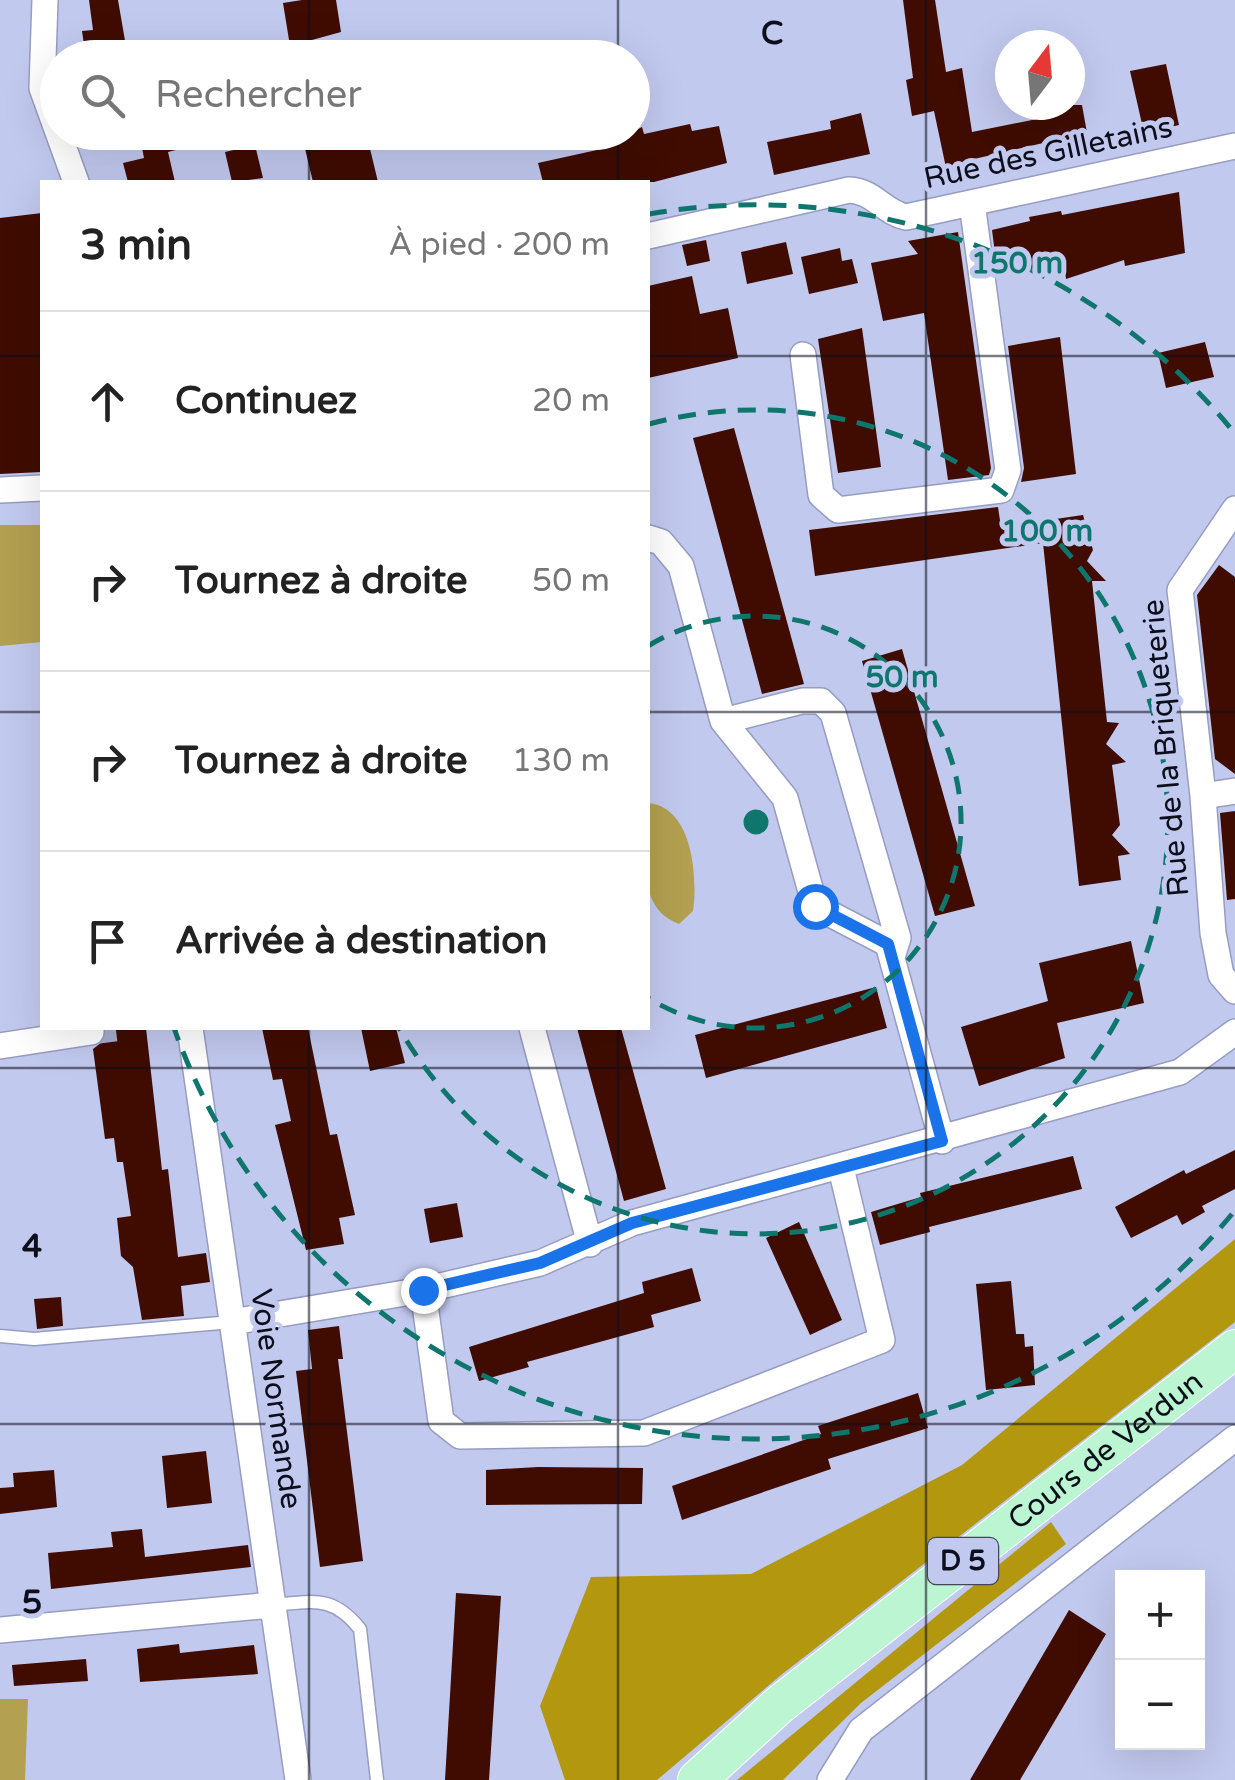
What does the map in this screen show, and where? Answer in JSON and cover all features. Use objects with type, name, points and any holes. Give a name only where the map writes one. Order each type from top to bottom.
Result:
[{"type":"main road","name":"Cours de Verdun","points":[[696,1780],[779,1705],[1235,1349]]},
{"type":"street","points":[[44,40],[46,0]]},
{"type":"street","name":"Rue des Gilletains","points":[[650,236],[849,190],[873,196],[895,215],[906,217],[1235,146]]},
{"type":"street","points":[[64,150],[75,180]]},
{"type":"street","points":[[804,355],[821,495],[826,502],[838,510],[1001,490],[1008,470],[972,203]]},
{"type":"street","points":[[0,490],[40,488]]},
{"type":"street","name":"Rue de la Briqueterie","points":[[1235,509],[1180,590],[1204,796],[1213,933],[1221,975],[1235,991]]},
{"type":"street","points":[[650,539],[661,542],[681,566],[723,721],[785,798],[815,906],[888,944],[942,1141]]},
{"type":"street","points":[[723,721],[802,701],[822,702],[833,713],[898,938],[892,957]]},
{"type":"street","points":[[1204,796],[1235,792]]},
{"type":"street","name":"Voie Normande","points":[[190,1030],[298,1780]]},
{"type":"street","points":[[533,1030],[590,1244]]},
{"type":"street","points":[[0,1046],[91,1032]]},
{"type":"street","points":[[232,1322],[423,1290],[540,1263],[632,1223],[942,1141],[1180,1072],[1235,1032]]},
{"type":"street","points":[[423,1290],[441,1421],[460,1436],[644,1432],[882,1340],[841,1168]]},
{"type":"street","points":[[830,1780],[860,1730],[1235,1438]]},
{"type":"street","points":[[0,1630],[272,1605]]},
{"type":"lane","points":[[0,1336],[34,1339],[232,1322]]},
{"type":"lane","points":[[272,1605],[325,1601],[345,1610],[360,1629],[378,1780]]},
{"type":"shaded area","points":[[0,525],[40,525],[40,642],[0,646]]},
{"type":"shaded area","points":[[650,804],[663,807],[683,830],[694,880],[693,911],[679,924],[664,916],[650,894]]},
{"type":"shaded area","points":[[1235,1239],[1235,1322],[781,1675],[657,1780],[565,1780],[540,1706],[591,1577],[751,1574],[962,1465]]},
{"type":"shaded area","points":[[1051,1522],[1066,1544],[861,1703],[783,1780],[737,1780]]},
{"type":"shaded area","points":[[0,1699],[28,1699],[25,1780],[0,1780]]},
{"type":"building","points":[[89,0],[118,0],[125,40],[83,40],[82,31],[93,30]]},
{"type":"building","points":[[336,0],[341,32],[312,40],[289,40],[283,3]]},
{"type":"building","points":[[903,0],[935,0],[946,72],[962,68],[972,132],[1032,120],[1085,120],[1087,133],[974,159],[978,176],[949,182],[934,111],[912,116],[906,80],[913,78]]},
{"type":"building","points":[[1166,64],[1179,125],[1144,133],[1130,71]]},
{"type":"building","points":[[861,113],[870,154],[774,175],[767,142],[831,129],[830,121]]},
{"type":"building","points":[[690,124],[692,131],[719,126],[727,163],[654,182],[542,180],[538,163],[597,150],[650,150],[650,133]]},
{"type":"building","points":[[142,150],[176,150],[168,152],[175,180],[127,180],[123,163],[144,158]]},
{"type":"building","points":[[256,150],[263,178],[232,180],[225,152]]},
{"type":"building","points":[[305,150],[370,150],[378,180],[313,180]]},
{"type":"building","points":[[1179,192],[1185,253],[1125,266],[1124,260],[1066,279],[1064,263],[998,277],[992,230],[1030,221],[1029,217],[1061,211],[1062,215]]},
{"type":"building","points":[[40,213],[40,472],[0,474],[0,218]]},
{"type":"building","points":[[958,232],[991,468],[989,475],[948,480],[924,313],[883,321],[871,263],[918,254],[908,241]]},
{"type":"building","points":[[706,240],[710,261],[687,266],[682,245]]},
{"type":"building","points":[[786,242],[793,274],[747,284],[741,252]]},
{"type":"building","points":[[840,248],[842,261],[852,259],[858,283],[809,294],[801,257]]},
{"type":"building","points":[[692,276],[700,314],[728,308],[738,358],[650,378],[650,286]]},
{"type":"building","points":[[862,328],[881,467],[838,473],[818,339]]},
{"type":"building","points":[[1060,337],[1076,474],[1021,482],[1024,468],[1008,346]]},
{"type":"building","points":[[1205,342],[1214,377],[1166,388],[1158,353]]},
{"type":"building","points":[[734,428],[804,684],[762,694],[693,438]]},
{"type":"building","points":[[998,507],[1001,527],[1083,515],[1093,550],[1087,561],[1106,581],[1092,581],[1107,722],[1119,723],[1106,744],[1126,762],[1112,765],[1120,825],[1112,835],[1130,854],[1118,856],[1121,880],[1079,886],[1043,543],[815,576],[809,530]]},
{"type":"building","points":[[1219,565],[1235,577],[1235,774],[1215,759],[1197,595]]},
{"type":"building","points":[[902,649],[975,906],[935,916],[862,661]]},
{"type":"building","points":[[1235,811],[1235,899],[1227,900],[1220,813]]},
{"type":"building","points":[[1131,941],[1144,1003],[1057,1023],[1065,1058],[979,1086],[961,1027],[1048,1001],[1039,963]]},
{"type":"building","points":[[876,987],[887,1028],[706,1078],[695,1035]]},
{"type":"building","points":[[106,1030],[146,1030],[162,1170],[168,1169],[178,1257],[206,1253],[210,1282],[181,1286],[184,1316],[142,1320],[133,1267],[121,1256],[117,1218],[131,1216],[123,1162],[117,1162],[114,1138],[105,1139],[93,1049],[106,1039]]},
{"type":"building","points":[[262,1030],[308,1030],[330,1135],[337,1134],[355,1215],[339,1218],[344,1244],[306,1250],[275,1125],[291,1121],[282,1079],[273,1080]]},
{"type":"building","points":[[361,1030],[397,1030],[405,1063],[370,1071]]},
{"type":"building","points":[[578,1030],[622,1030],[666,1189],[624,1201]]},
{"type":"building","points":[[1235,1150],[1235,1189],[1202,1206],[1205,1212],[1182,1225],[1177,1215],[1131,1238],[1115,1207],[1184,1170],[1186,1174]]},
{"type":"building","points":[[1073,1156],[1082,1189],[929,1227],[930,1232],[880,1245],[871,1212],[921,1197],[920,1193]]},
{"type":"building","points":[[457,1203],[463,1237],[430,1243],[424,1209]]},
{"type":"building","points":[[799,1222],[842,1320],[810,1335],[766,1238]]},
{"type":"building","points":[[692,1268],[701,1301],[651,1315],[654,1327],[527,1362],[529,1367],[479,1381],[469,1347],[644,1293],[642,1282]]},
{"type":"building","points":[[1011,1281],[1016,1334],[1024,1334],[1025,1347],[1033,1346],[1035,1385],[986,1390],[976,1284]]},
{"type":"building","points":[[61,1297],[63,1326],[37,1329],[34,1299]]},
{"type":"building","points":[[339,1326],[343,1359],[338,1359],[363,1561],[320,1567],[296,1371],[312,1369],[308,1330]]},
{"type":"building","points":[[918,1393],[928,1428],[828,1459],[831,1469],[682,1520],[672,1486],[821,1434],[818,1426]]},
{"type":"building","points":[[206,1451],[212,1503],[167,1508],[162,1456]]},
{"type":"building","points":[[643,1468],[642,1504],[486,1505],[486,1470]]},
{"type":"building","points":[[54,1470],[57,1507],[0,1514],[0,1488],[14,1487],[13,1473]]},
{"type":"building","points":[[142,1529],[145,1557],[248,1545],[251,1567],[51,1589],[48,1553],[113,1547],[111,1532]]},
{"type":"building","points":[[456,1593],[501,1596],[489,1780],[445,1780]]},
{"type":"building","points":[[1069,1610],[1106,1634],[1020,1780],[970,1780]]},
{"type":"building","points":[[179,1644],[180,1653],[254,1645],[258,1674],[140,1682],[137,1649]]},
{"type":"building","points":[[86,1659],[88,1681],[14,1686],[12,1665]]},
{"type":"tunnel","points":[[91,1032],[107,1030]]},
{"type":"route","points":[[423,1290],[540,1263],[632,1223],[942,1141],[888,944],[815,906]]}]
